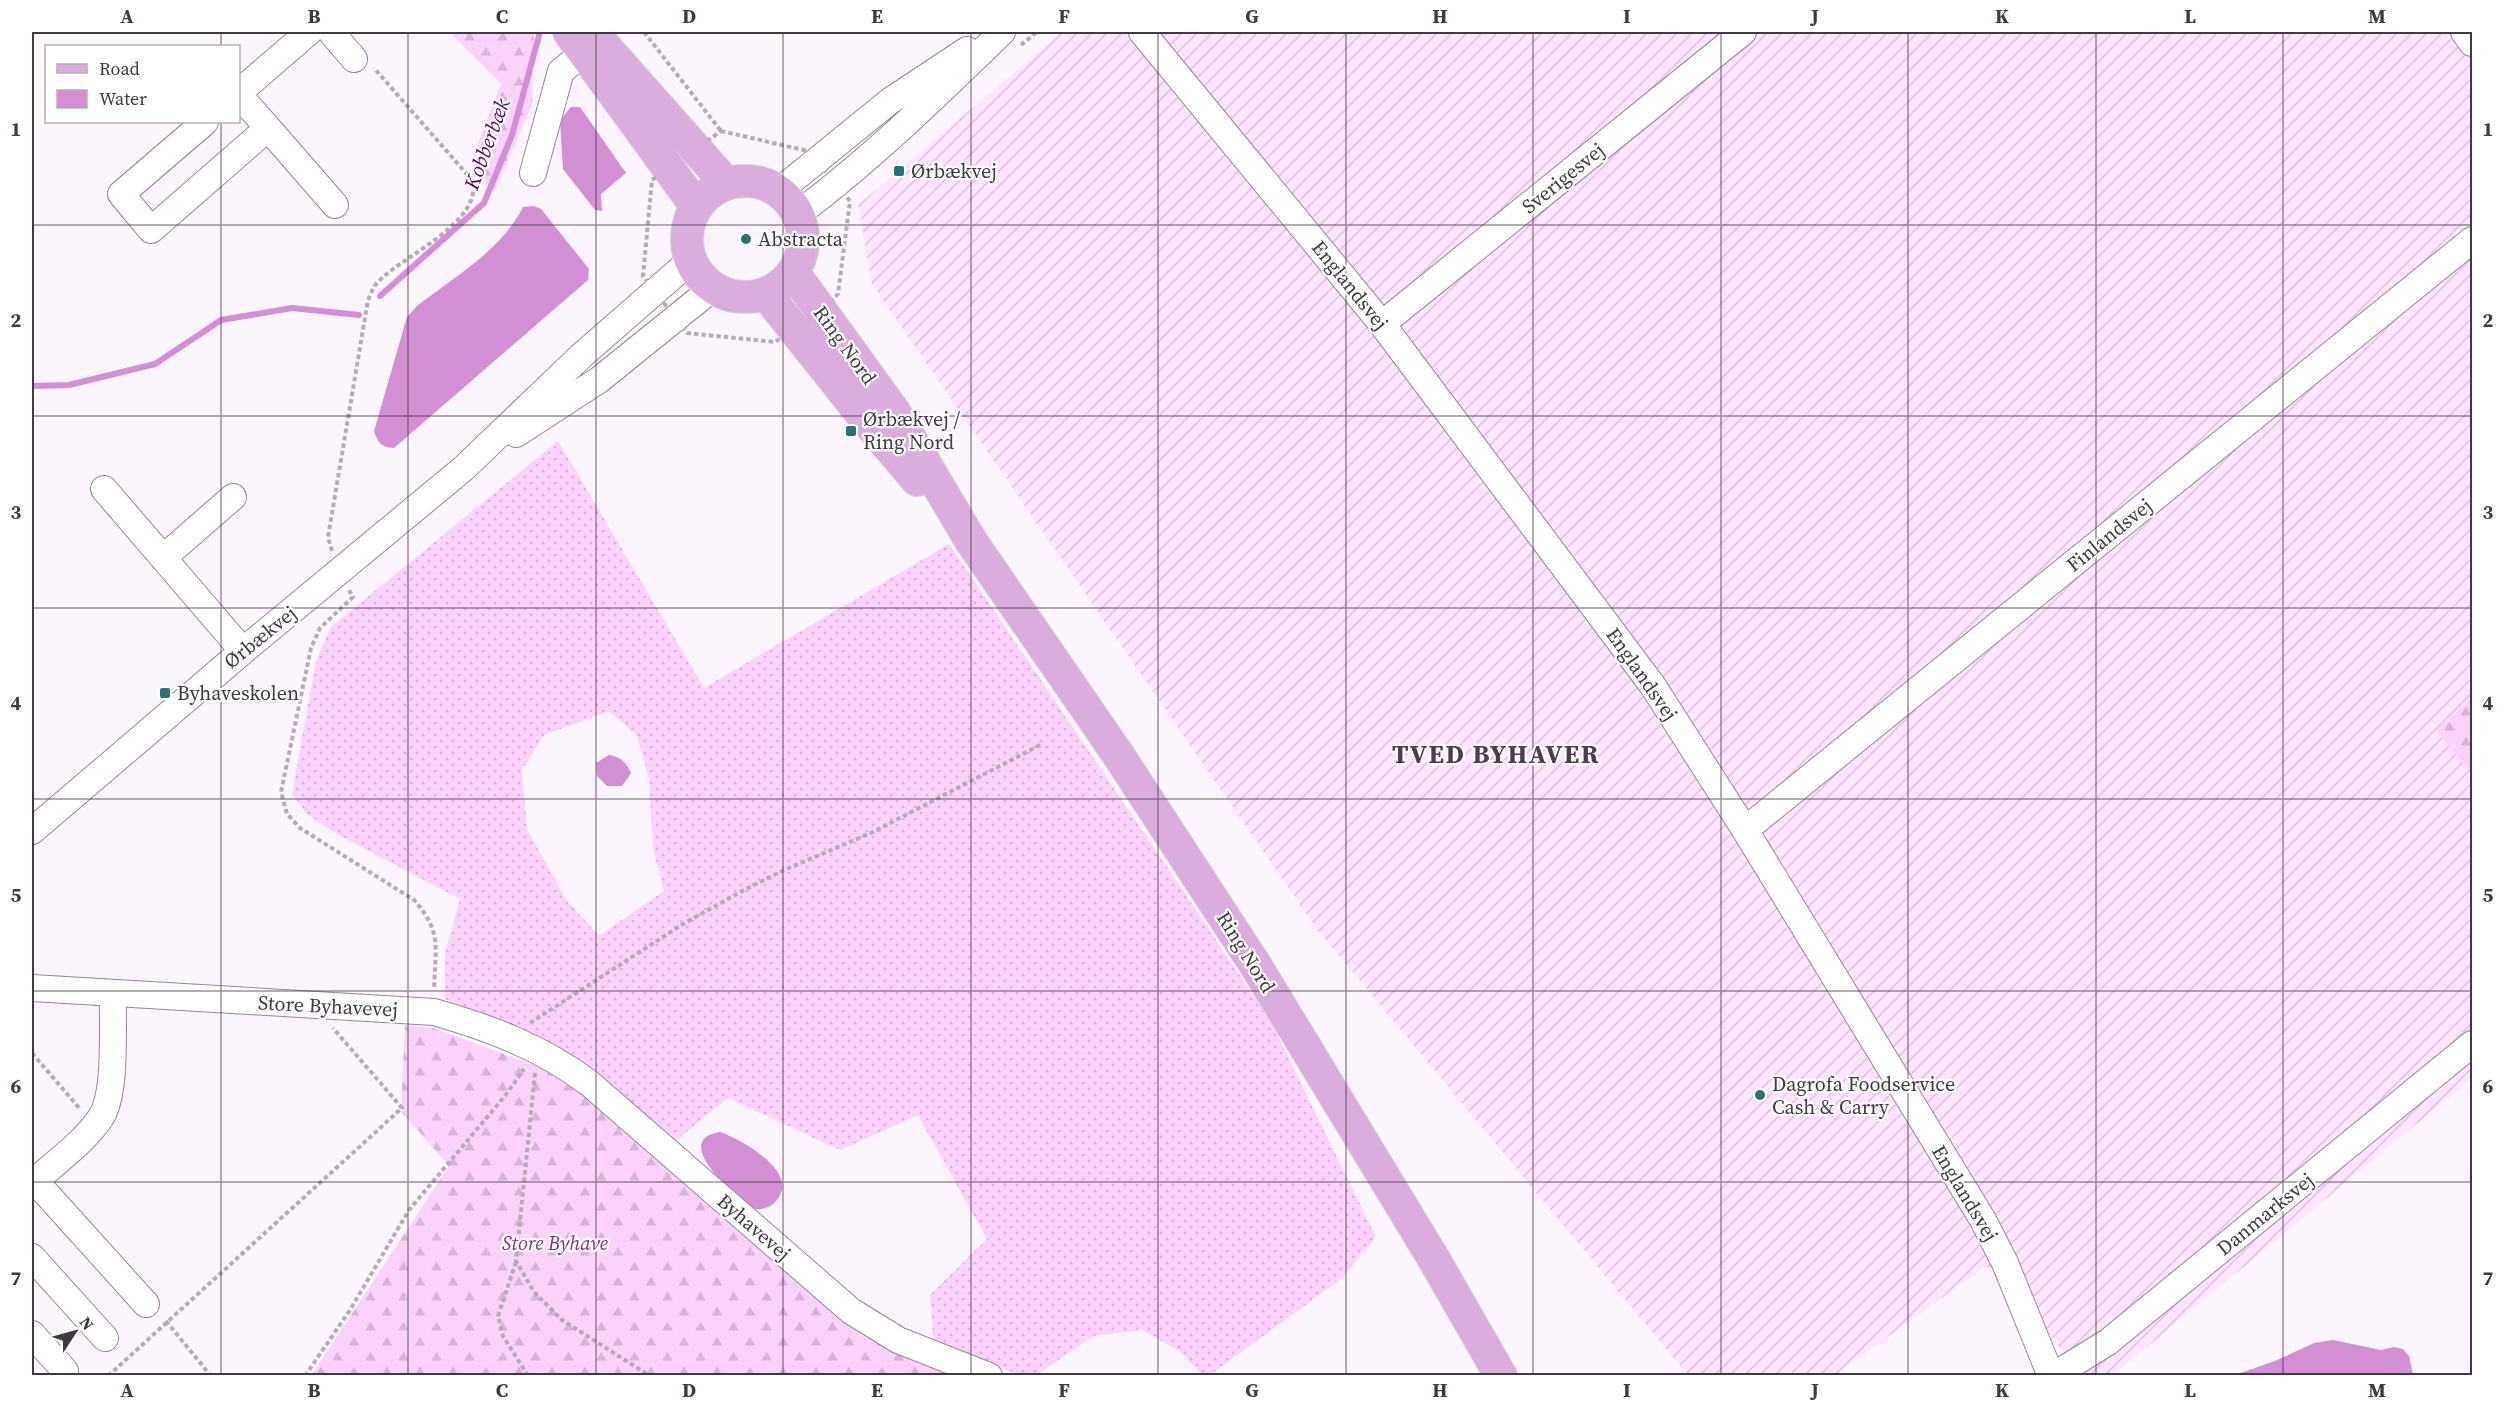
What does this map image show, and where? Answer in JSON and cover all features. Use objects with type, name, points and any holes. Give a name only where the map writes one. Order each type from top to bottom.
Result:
[{"type":"main road","points":[[581,39],[726,183]]},
{"type":"main road","points":[[581,39],[696,206]]},
{"type":"main road","points":[[744,180],[763,183],[788,203],[803,234],[801,254],[792,272],[780,285],[766,294],[747,297],[730,296],[714,288],[700,276],[690,261],[686,242],[688,223],[696,206],[709,192],[726,183],[744,180]]},
{"type":"main road","name":"Ring Nord","points":[[792,272],[895,413],[971,542],[1119,756],[1256,966],[1426,1246],[1501,1376]]},
{"type":"main road","name":"Ring Nord","points":[[766,294],[867,421],[971,542]]},
{"type":"street","points":[[240,91],[309,32]]},
{"type":"street","points":[[331,32],[354,59]]},
{"type":"street","points":[[788,203],[890,101],[994,32]]},
{"type":"street","points":[[788,203],[837,184],[924,108],[1002,32]]},
{"type":"street","name":"Englandsvej","points":[[1142,32],[1382,324],[1653,686],[1745,830],[1983,1220],[2005,1263],[2052,1376]]},
{"type":"street","name":"Sverigesvej","points":[[1382,324],[1743,32]]},
{"type":"street","points":[[2464,32],[2472,44]]},
{"type":"street","points":[[533,173],[561,71],[581,39]]},
{"type":"street","points":[[240,95],[335,205]]},
{"type":"street","points":[[204,123],[121,194],[151,230],[268,128]]},
{"type":"street","name":"Finlandsvej","points":[[1745,830],[2472,240]]},
{"type":"street","name":"Ørbækvej","points":[[32,831],[243,651],[464,468],[581,356],[690,261]]},
{"type":"street","name":"Ørbækvej","points":[[464,468],[599,380],[714,288]]},
{"type":"street","points":[[104,489],[243,651]]},
{"type":"street","points":[[163,558],[233,497]]},
{"type":"street","name":"Store Byhavevej","points":[[32,988],[434,1012],[484,1027],[537,1049]]},
{"type":"street","points":[[113,993],[110,1093],[102,1116],[33,1183],[146,1304]]},
{"type":"street","name":"Danmarksvej","points":[[2052,1376],[2108,1342],[2472,1044]]},
{"type":"street","name":"Byhavevej","points":[[537,1049],[589,1083],[851,1311],[898,1340],[989,1376]]},
{"type":"street","points":[[32,1257],[105,1338]]},
{"type":"street","points":[[32,1334],[65,1371]]},
{"type":"path","points":[[644,32],[722,131]]},
{"type":"path","points":[[510,1037],[543,1013],[673,931],[744,890],[784,870],[871,833],[1042,744]]},
{"type":"path","points":[[108,1376],[402,1108],[312,1005]]},
{"type":"path","points":[[528,1376],[503,1336],[498,1316],[516,1261],[537,1049]]},
{"type":"path","points":[[305,1376],[350,1310],[409,1210],[505,1096],[537,1049]]},
{"type":"path","points":[[32,1053],[83,1113]]},
{"type":"path","points":[[516,1261],[534,1292],[562,1320],[650,1376]]},
{"type":"path","points":[[146,1304],[160,1320],[167,1322],[211,1376]]},
{"type":"shaded area","points":[[1062,32],[2472,32],[2472,1078],[2113,1375],[2084,1375],[1986,1266],[1835,1375],[1688,1375],[1316,928],[872,284],[858,205]]},
{"type":"green space","points":[[450,32],[534,32],[532,104],[494,193],[471,162],[501,84]]},
{"type":"green space","points":[[558,441],[704,688],[949,544],[1270,1020],[1376,1237],[1342,1278],[1210,1375],[1202,1375],[1181,1352],[1142,1330],[1093,1336],[1037,1375],[1021,1375],[934,1345],[930,1295],[987,1239],[918,1115],[840,1150],[728,1098],[674,1142],[612,1085],[475,1011],[445,999],[445,953],[460,899],[337,834],[307,814],[292,794],[316,661],[331,627]],"holes":[[[609,711],[637,736],[649,779],[653,848],[664,891],[599,936],[567,901],[527,829],[522,770],[544,735]]]},
{"type":"green space","points":[[2472,698],[2472,769],[2470,771],[2436,731]]},
{"type":"green space","name":"Store Byhave","points":[[405,1025],[433,1028],[564,1076],[859,1334],[950,1375],[311,1376],[449,1166],[401,1111]]},
{"type":"water","points":[[571,107],[580,107],[626,173],[601,194],[602,211],[595,210],[563,169],[560,120]]},
{"type":"water","points":[[534,206],[541,209],[589,269],[588,280],[394,448],[386,447],[379,441],[374,431],[407,317],[417,306],[490,250],[503,237],[523,207]]},
{"type":"water","points":[[609,755],[623,761],[631,773],[622,786],[607,786],[597,776],[596,763]]},
{"type":"water","points":[[720,1132],[754,1150],[775,1169],[781,1179],[782,1190],[772,1205],[755,1209],[735,1194],[712,1170],[704,1157],[701,1146],[706,1137]]},
{"type":"water","points":[[2333,1340],[2381,1350],[2394,1347],[2403,1349],[2409,1356],[2413,1375],[2235,1375],[2275,1361],[2314,1343]]},
{"type":"waterway","name":"Kobberbæk","points":[[380,296],[484,203],[512,135],[540,32]]},
{"type":"waterway","name":"Kobberbæk","points":[[32,386],[69,385],[155,364],[221,320],[292,308],[359,315]]},
{"type":"place","name":"Ørbækvej","points":[[899,171]]},
{"type":"place","name":"Abstracta","points":[[746,239]]},
{"type":"place","name":"Ørbækvej / Ring Nord","points":[[851,431]]},
{"type":"place","name":"Byhaveskolen","points":[[165,693]]},
{"type":"place","name":"Dagrofa Foodservice Cash & Carry","points":[[1760,1095]]},
{"type":"district","name":"TVED BYHAVER","points":[[1496,754]]}]
